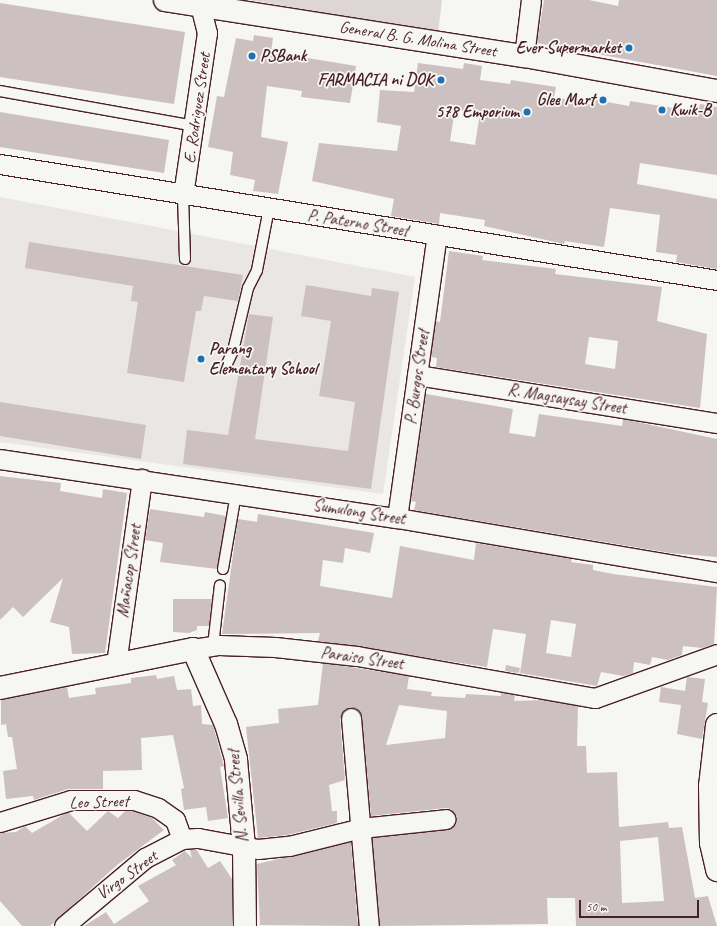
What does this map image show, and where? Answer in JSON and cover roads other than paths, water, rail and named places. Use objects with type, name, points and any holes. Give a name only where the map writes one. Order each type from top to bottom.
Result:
[{"type":"street","name":"General B. G. Molina Street","points":[[166,0],[198,3],[524,56],[717,91]]},
{"type":"street","points":[[524,56],[531,0]]},
{"type":"street","name":"E. Rodriguez Street","points":[[183,194],[208,33],[205,17],[198,3]]},
{"type":"street","name":"P. Paterno Street","points":[[0,164],[717,280]]},
{"type":"street","name":"P. Burgos Street","points":[[397,518],[437,235]]},
{"type":"street","name":"R. Magsaysay Street","points":[[417,375],[717,423]]},
{"type":"street","name":"Sumulong Street","points":[[0,459],[397,518],[717,572]]},
{"type":"street","name":"Mañacop Street","points":[[116,664],[142,479]]},
{"type":"street","name":"Paraiso Street","points":[[0,688],[203,648],[275,647],[357,656],[595,698],[717,654]]},
{"type":"street","name":"N. Sevilla Street","points":[[203,648],[232,741],[244,847],[244,926]]},
{"type":"street","points":[[351,718],[369,926]]},
{"type":"street","points":[[717,725],[710,786],[717,870]]},
{"type":"street","name":"Leo Street","points":[[0,822],[71,800],[134,800],[158,808],[175,820],[182,839]]},
{"type":"street","name":"Virgo Street","points":[[64,926],[145,858],[182,839],[198,838],[244,847],[289,846],[361,828],[446,819]]},
{"type":"lane","points":[[0,90],[194,126]]},
{"type":"lane","name":"E. Rodriguez Street","points":[[183,194],[186,217],[185,259]]},
{"type":"lane","points":[[225,368],[233,351],[248,288],[257,270],[269,208]]},
{"type":"lane","points":[[223,569],[236,494]]},
{"type":"lane","points":[[203,648],[220,585]]},
{"type":"place","name":"Ever Supermarket","points":[[629,48]]},
{"type":"place","name":"PSBank","points":[[252,56]]},
{"type":"place","name":"FARMACIA ni DOK","points":[[441,80]]},
{"type":"place","name":"Glee Mart","points":[[603,100]]},
{"type":"place","name":"Kwik-B","points":[[662,110]]},
{"type":"place","name":"578 Emporium","points":[[527,112]]},
{"type":"place","name":"Parang Elementary School","points":[[201,359]]}]
